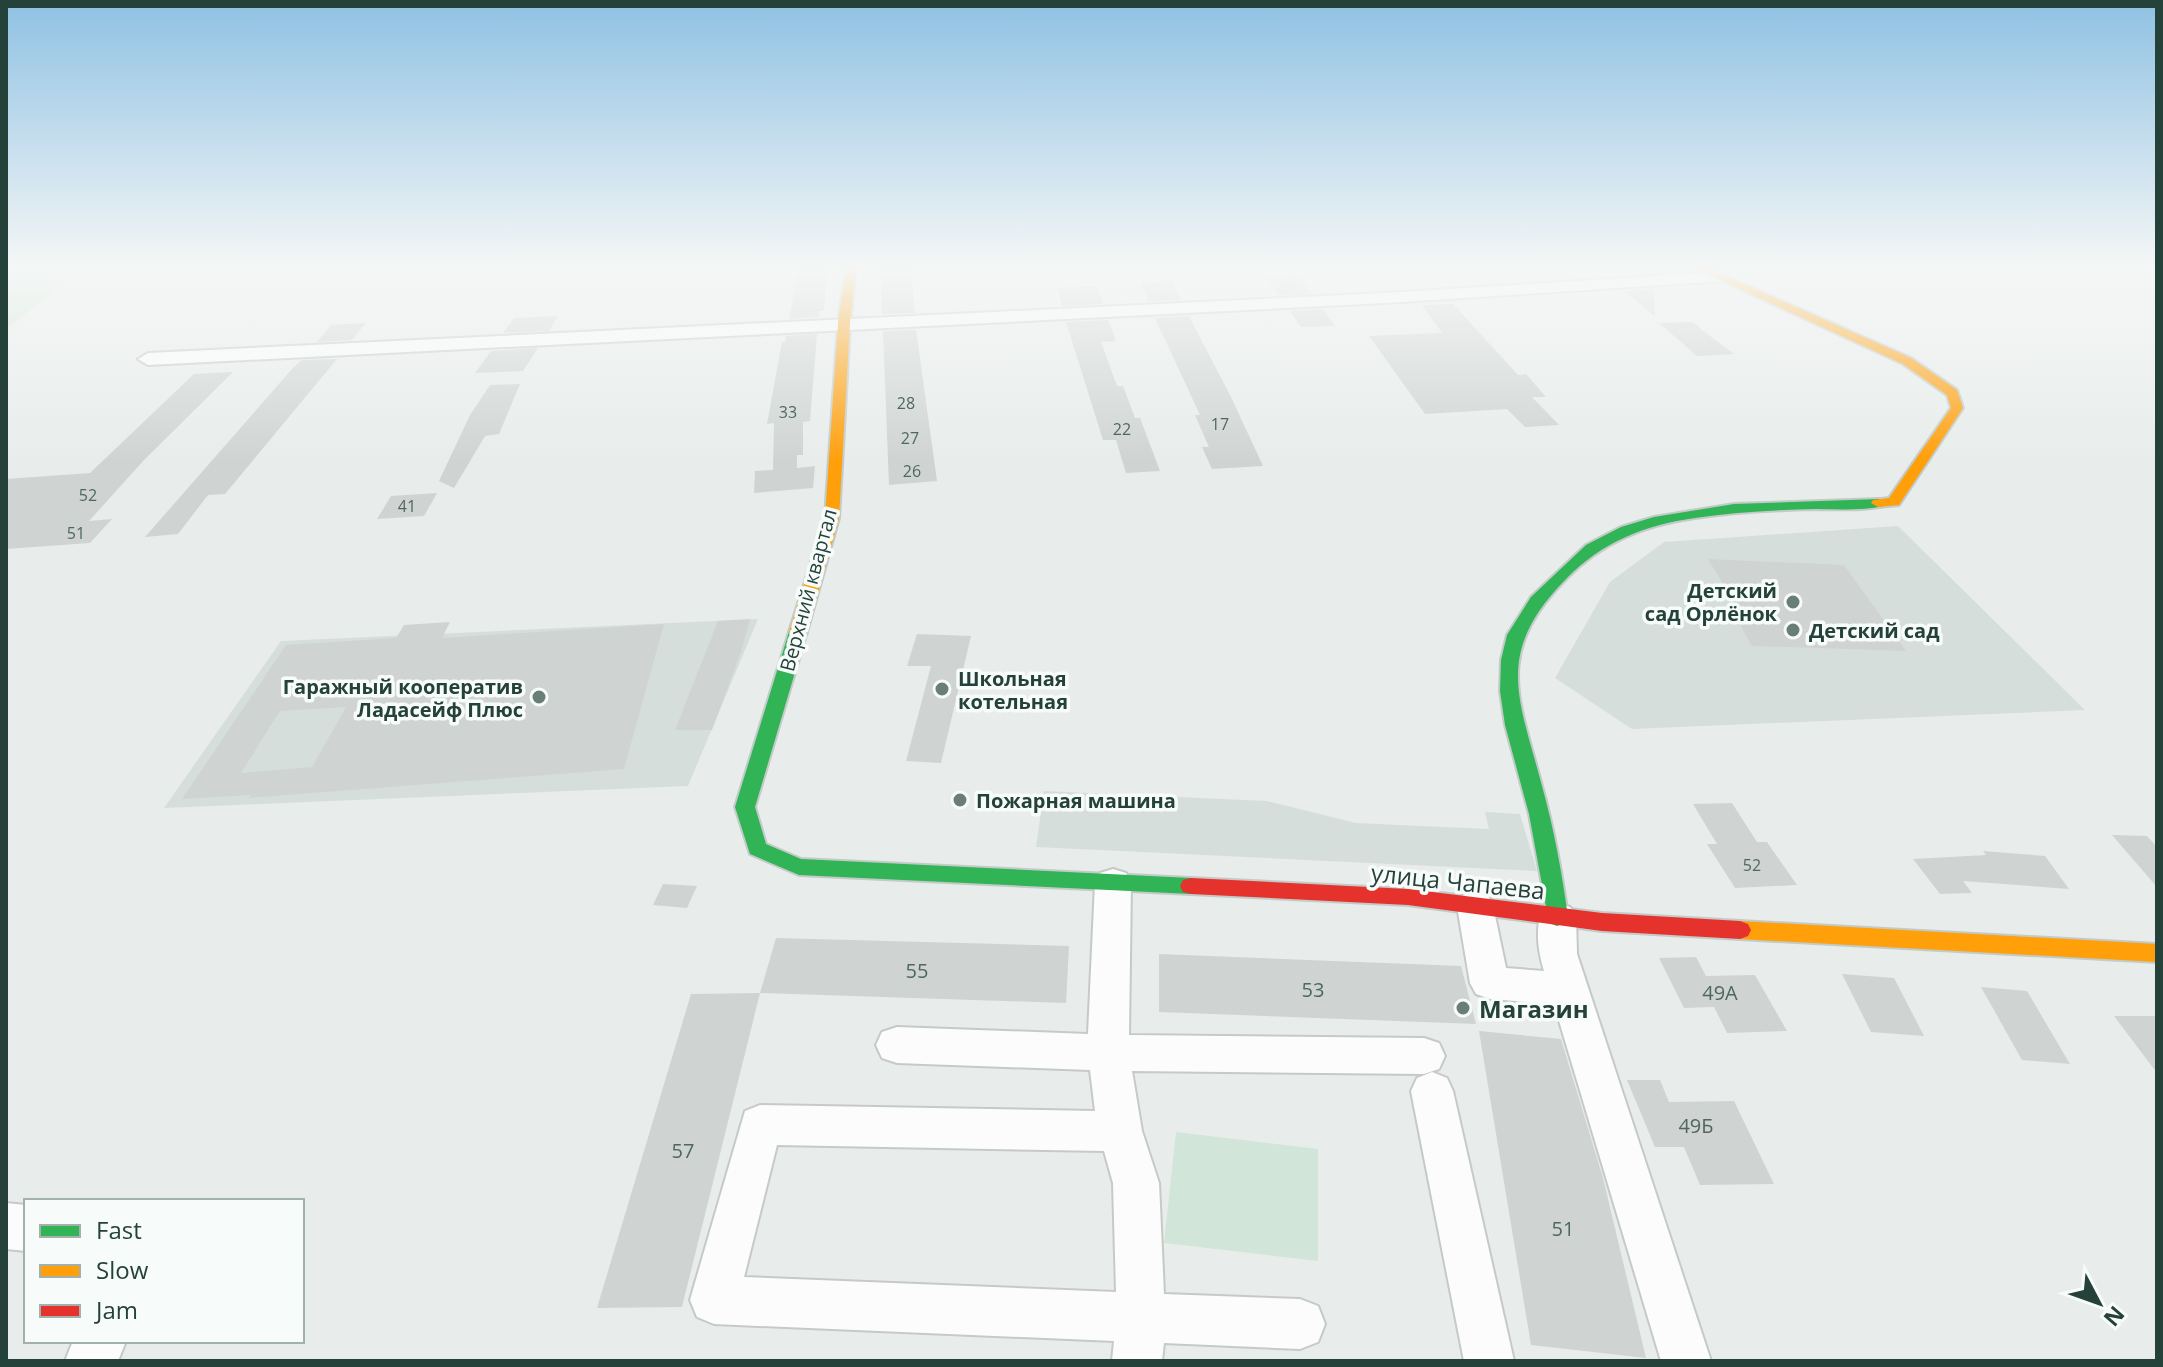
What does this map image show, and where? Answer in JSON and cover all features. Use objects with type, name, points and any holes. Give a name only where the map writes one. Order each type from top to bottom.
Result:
[{"type":"main road","name":"Верхний квартал","points":[[757,849],[745,807],[832,518],[843,333]]},
{"type":"main road","points":[[1551,930],[1548,846],[1509,696],[1508,652],[1522,621],[1564,571],[1599,543],[1652,520],[1691,513],[1894,502],[1957,408],[1953,393],[1885,349],[1848,333]]},
{"type":"main road","name":"улица Чапаева","points":[[757,849],[799,867],[1408,897],[1475,906],[1551,930]]},
{"type":"main road","points":[[1551,930],[1561,898],[1602,922],[2157,953]]},
{"type":"street","points":[[148,359],[279,355],[671,333]]},
{"type":"street","points":[[1113,883],[1108,1053],[1120,1131],[1136,1183],[1139,1339]]},
{"type":"street","points":[[1475,906],[1490,983],[1551,930]]},
{"type":"street","points":[[1551,930],[1561,939],[1582,925],[1602,922]]},
{"type":"street","points":[[1551,930],[1686,1361]]},
{"type":"street","points":[[897,1045],[1108,1053],[1428,1074],[1489,1361]]},
{"type":"street","points":[[1120,1131],[760,1125],[714,1300],[1139,1339],[1300,1324]]},
{"type":"street","points":[[90,1361],[100,1343]]},
{"type":"shaded area","name":"Детский сад","points":[[1898,526],[2085,710],[1632,729],[1555,678],[1610,582],[1664,542]]},
{"type":"shaded area","name":"Гаражный кооператив Ладасейф Плюс","points":[[758,619],[688,786],[164,808],[281,641]]},
{"type":"shaded area","points":[[1044,791],[1267,801],[1356,823],[1489,829],[1485,812],[1520,814],[1537,871],[1036,847]]},
{"type":"green space","points":[[1176,1132],[1318,1149],[1318,1261],[1164,1243]]},
{"type":"building","points":[[325,333],[358,333],[352,340],[317,342]]},
{"type":"building","points":[[883,333],[916,333],[937,481],[889,485]]},
{"type":"building","points":[[1069,333],[1113,333],[1116,341],[1101,342],[1117,386],[1123,386],[1135,418],[1140,418],[1160,471],[1126,473],[1116,440],[1103,440]]},
{"type":"building","points":[[1162,333],[1198,333],[1263,466],[1212,469],[1202,447],[1209,447],[1195,415],[1200,415]]},
{"type":"building","points":[[1479,333],[1518,375],[1526,374],[1546,397],[1532,397],[1559,425],[1525,427],[1507,409],[1425,414],[1369,336]]},
{"type":"building","points":[[1670,333],[1706,333],[1734,354],[1697,356]]},
{"type":"building","points":[[817,334],[810,421],[803,422],[803,455],[797,455],[797,468],[815,466],[813,488],[754,493],[755,471],[773,470],[774,423],[767,424],[782,342],[785,342],[786,336]]},
{"type":"building","points":[[538,348],[523,371],[475,373],[491,351]]},
{"type":"building","points":[[337,359],[225,494],[208,495],[178,534],[145,537],[292,369],[302,360]]},
{"type":"building","points":[[233,372],[144,460],[89,521],[112,519],[90,543],[6,549],[6,479],[90,473],[194,374]]},
{"type":"building","points":[[520,384],[499,434],[485,436],[454,488],[439,481],[470,415],[490,385]]},
{"type":"building","points":[[437,493],[424,516],[377,519],[391,496]]},
{"type":"building","name":"Детский сад Орлёнок","points":[[1708,559],[1844,565],[1906,651],[1752,646],[1732,611],[1740,612]]},
{"type":"building","points":[[750,619],[712,730],[675,730],[718,621]]},
{"type":"building","name":"Гаражный кооператив Ладасейф Плюс","points":[[450,622],[442,638],[664,624],[624,769],[249,798],[251,795],[182,799],[286,645],[396,638],[404,625]],"holes":[[[346,707],[312,767],[241,773],[280,711]]]},
{"type":"building","name":"Школьная котельная","points":[[917,634],[971,636],[941,763],[906,761],[931,666],[907,666]]},
{"type":"building","points":[[1732,803],[1757,842],[1767,842],[1797,885],[1735,888],[1707,844],[1717,844],[1693,804]]},
{"type":"building","points":[[2112,835],[2147,836],[2157,847],[2157,887]]},
{"type":"building","points":[[1983,851],[2045,856],[2069,889],[1963,881],[1972,893],[1940,894],[1913,859],[1986,855]]},
{"type":"building","points":[[663,884],[697,886],[687,908],[653,905]]},
{"type":"building","points":[[776,938],[1069,946],[1066,1003],[760,993]]},
{"type":"building","points":[[1159,954],[1461,966],[1476,1024],[1159,1012]]},
{"type":"building","points":[[1696,957],[1706,976],[1755,975],[1787,1031],[1727,1033],[1714,1007],[1684,1008],[1659,958]]},
{"type":"building","points":[[1842,974],[1894,978],[1924,1036],[1871,1032]]},
{"type":"building","points":[[1981,987],[2027,991],[2070,1064],[2022,1060]]},
{"type":"building","points":[[760,993],[682,1307],[597,1308],[691,994]]},
{"type":"building","points":[[2114,1016],[2157,1016],[2157,1073]]},
{"type":"building","points":[[1479,1031],[1561,1039],[1603,1178],[1646,1358],[1531,1345]]},
{"type":"building","points":[[1627,1080],[1660,1080],[1669,1102],[1734,1101],[1774,1184],[1700,1185],[1684,1147],[1655,1147]]},
{"type":"traffic: fast","points":[[1557,917],[1543,831],[1510,702],[1512,647],[1528,612],[1591,548],[1626,530],[1695,513],[1772,506],[1878,503]]},
{"type":"traffic: fast","points":[[798,632],[745,807],[757,849],[799,867],[1191,886]]},
{"type":"traffic: slow","points":[[798,632],[832,518],[843,333]]},
{"type":"traffic: slow","points":[[1844,333],[1907,361],[1953,393],[1957,408],[1894,502],[1878,503]]},
{"type":"traffic: slow","points":[[1740,930],[2157,953]]},
{"type":"traffic: jam","points":[[1191,886],[1408,897],[1602,922],[1740,930]]},
{"type":"place","name":"Детский сад Орлёнок","points":[[1793,602]]},
{"type":"place","name":"Детский сад","points":[[1793,630]]},
{"type":"place","name":"Школьная котельная","points":[[942,689]]},
{"type":"place","name":"Гаражный кооператив Ладасейф Плюс","points":[[539,697]]},
{"type":"place","name":"Пожарная машина","points":[[960,800]]},
{"type":"place","name":"Магазин","points":[[1463,1008]]}]
